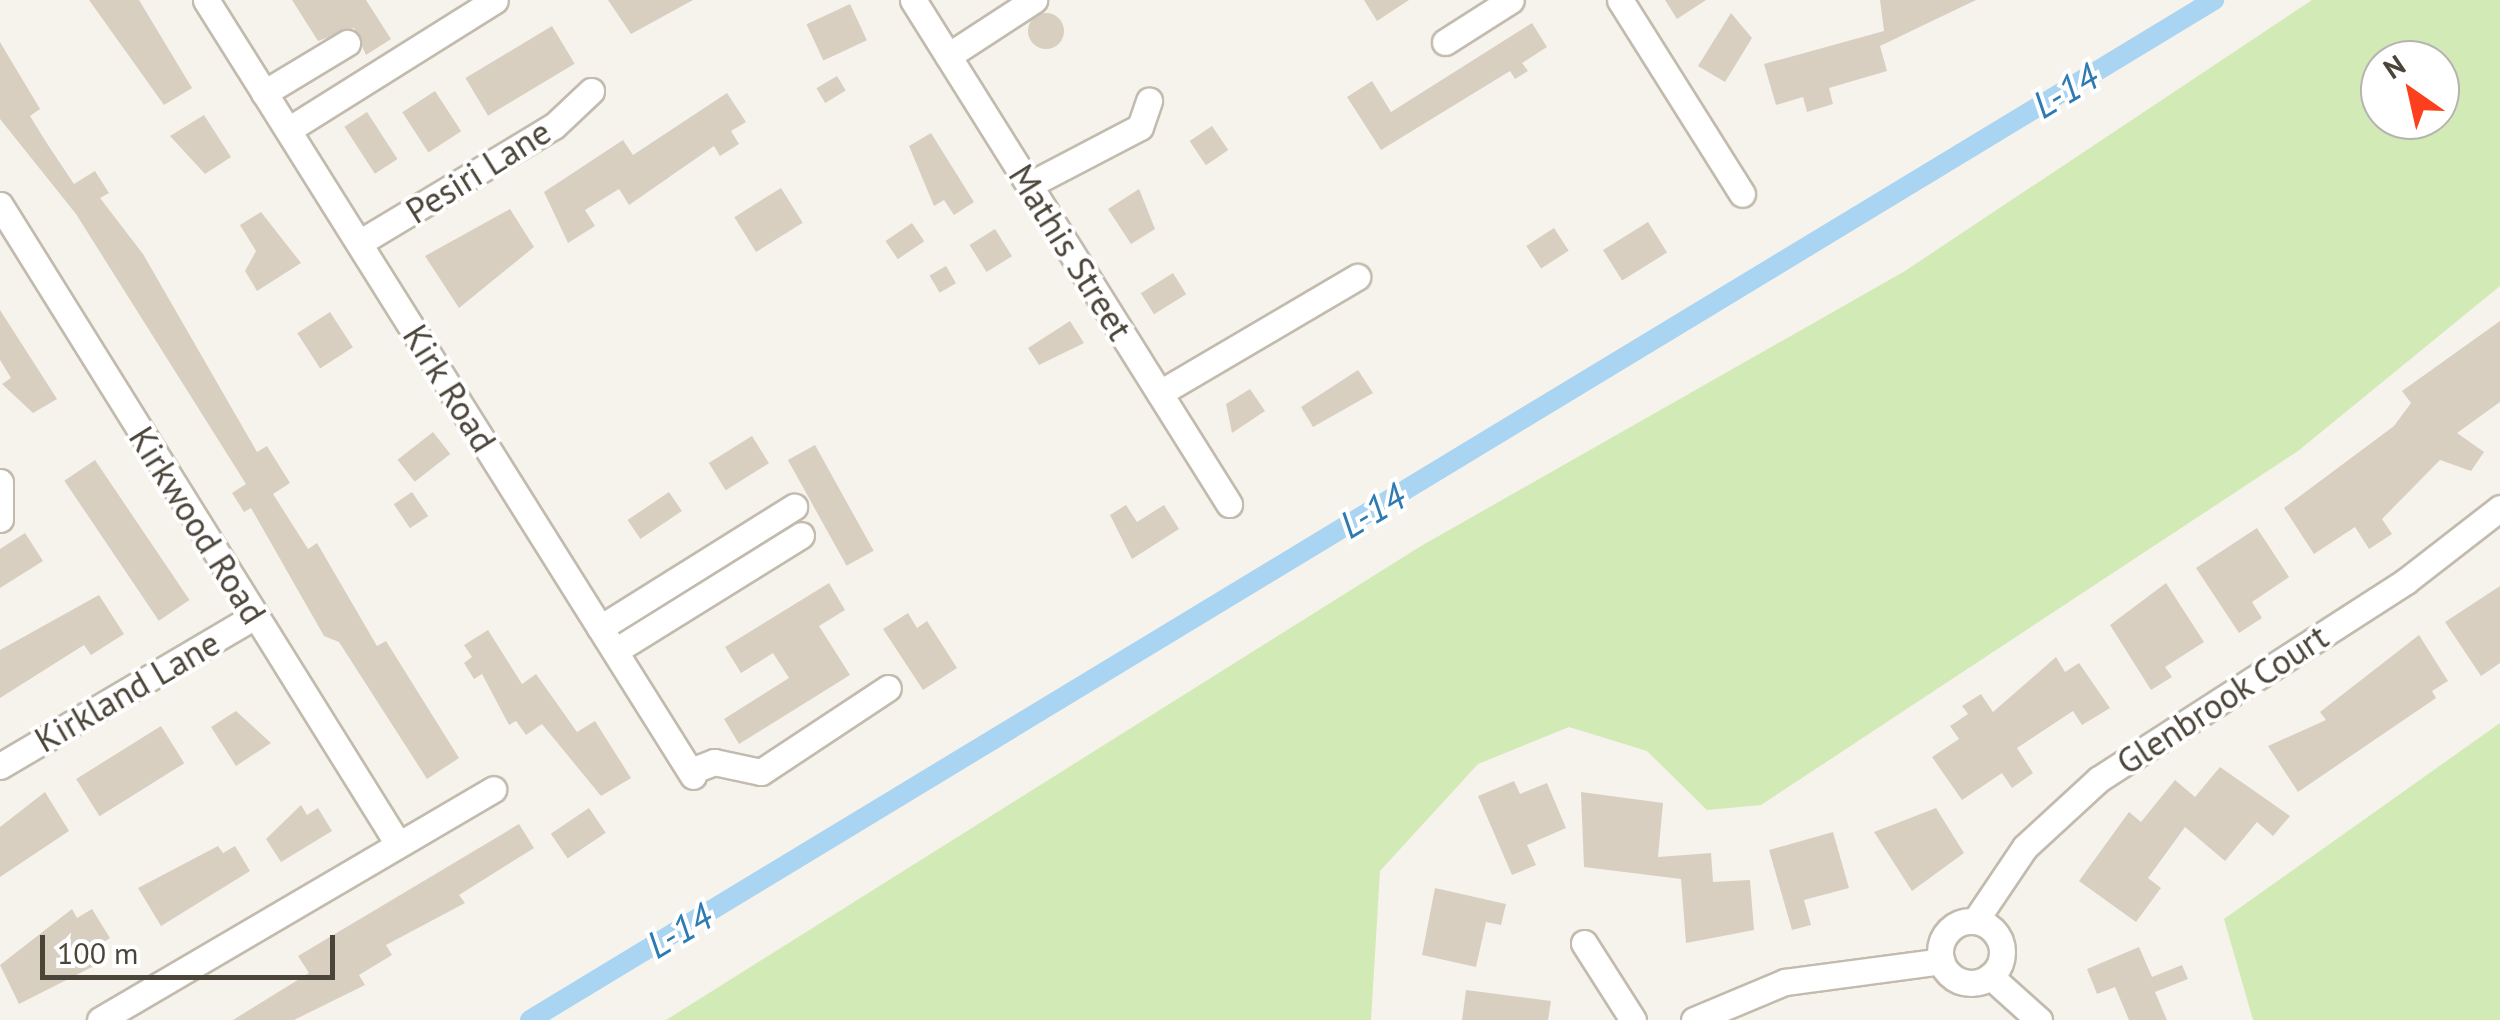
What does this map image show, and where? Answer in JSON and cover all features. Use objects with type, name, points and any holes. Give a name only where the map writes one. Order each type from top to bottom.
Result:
[{"type":"street","name":"Kirk Road","points":[[206,0],[692,774],[714,762],[761,772],[888,688]]},
{"type":"street","points":[[288,130],[495,0]]},
{"type":"street","name":"Mathis Street","points":[[913,0],[1230,504]]},
{"type":"street","points":[[948,56],[1034,0]]},
{"type":"street","points":[[1445,42],[1510,0]]},
{"type":"street","points":[[1620,0],[1742,194]]},
{"type":"street","points":[[264,93],[348,43]]},
{"type":"street","name":"Pesiri Lane","points":[[359,243],[554,126],[590,91]]},
{"type":"street","points":[[1029,185],[1147,121],[1150,100]]},
{"type":"street","name":"Kirkwood Road","points":[[0,205],[398,844]]},
{"type":"street","points":[[1160,394],[1357,277]]},
{"type":"street","points":[[0,482],[0,519]]},
{"type":"street","points":[[600,628],[794,507]]},
{"type":"street","name":"Glenbrook Court","points":[[1975,921],[2025,847],[2099,779],[2406,581],[2500,508]]},
{"type":"street","points":[[615,651],[801,535]]},
{"type":"street","name":"Kirkland Lane","points":[[0,766],[254,616]]},
{"type":"street","points":[[100,1020],[492,789]]},
{"type":"street","points":[[1942,961],[1948,932],[1975,921],[2002,946],[1990,976]]},
{"type":"street","points":[[1584,943],[1633,1020]]},
{"type":"street","points":[[1942,961],[1964,982],[1990,976]]},
{"type":"street","points":[[1694,1020],[1786,982],[1942,961]]},
{"type":"street","points":[[1990,976],[2039,1020]]},
{"type":"green space","points":[[2312,0],[2500,0],[2500,286],[2298,451],[1761,805],[1707,810],[1647,751],[1569,727],[1478,764],[1380,871],[1371,1020],[666,1020],[1421,546],[1905,271]]},
{"type":"green space","points":[[2500,723],[2500,1020],[2253,1020],[2224,919]]},
{"type":"building","points":[[89,0],[139,0],[192,88],[164,105]]},
{"type":"building","points":[[292,0],[366,0],[391,39],[366,55],[354,28],[318,41]]},
{"type":"building","points":[[608,0],[693,0],[631,34]]},
{"type":"building","points":[[1364,0],[1409,0],[1377,21]]},
{"type":"building","points":[[1665,0],[1706,0],[1677,19]]},
{"type":"building","points":[[1880,0],[1976,0],[1880,46],[1887,71],[1829,88],[1833,104],[1807,112],[1803,97],[1776,105],[1764,64],[1884,31]]},
{"type":"building","points":[[850,4],[867,40],[823,61],[806,24]]},
{"type":"building","points":[[1046,13],[1059,18],[1064,31],[1059,44],[1046,49],[1033,44],[1028,31],[1033,18]]},
{"type":"building","points":[[1731,13],[1752,38],[1725,82],[1698,66]]},
{"type":"building","points":[[1532,23],[1547,47],[1522,63],[1528,71],[1515,79],[1510,71],[1381,150],[1347,97],[1372,81],[1391,112]]},
{"type":"building","points":[[552,26],[575,64],[488,116],[465,78]]},
{"type":"building","points":[[0,42],[40,109],[30,116],[46,142],[74,184],[95,171],[109,193],[100,198],[143,254],[257,452],[267,446],[290,483],[273,494],[308,549],[317,543],[377,646],[386,641],[459,758],[427,779],[339,642],[324,636],[251,508],[244,512],[232,493],[246,484],[76,214],[0,119]]},
{"type":"building","points":[[837,76],[846,91],[825,103],[816,88]]},
{"type":"building","points":[[435,91],[461,131],[428,152],[402,112]]},
{"type":"building","points":[[727,93],[746,122],[731,131],[739,144],[720,156],[714,146],[629,205],[619,189],[585,210],[595,226],[568,243],[544,192],[623,140],[633,155]]},
{"type":"building","points":[[367,112],[397,159],[375,174],[344,127]]},
{"type":"building","points":[[204,115],[231,157],[205,174],[170,136]]},
{"type":"building","points":[[1212,126],[1228,150],[1206,165],[1190,141]]},
{"type":"building","points":[[931,133],[974,202],[954,215],[944,200],[934,206],[909,146]]},
{"type":"building","points":[[781,188],[803,223],[756,252],[734,217]]},
{"type":"building","points":[[1139,189],[1155,229],[1131,244],[1108,209]]},
{"type":"building","points":[[510,209],[534,247],[459,308],[425,256]]},
{"type":"building","points":[[261,212],[301,263],[257,291],[245,271],[256,251],[240,225]]},
{"type":"building","points":[[1648,222],[1667,253],[1622,281],[1603,250]]},
{"type":"building","points":[[912,223],[924,241],[898,259],[885,241]]},
{"type":"building","points":[[1554,228],[1569,251],[1541,269],[1526,246]]},
{"type":"building","points":[[995,229],[1012,256],[987,272],[970,245]]},
{"type":"building","points":[[946,266],[956,283],[940,293],[930,276]]},
{"type":"building","points":[[1173,273],[1186,294],[1154,314],[1141,293]]},
{"type":"building","points":[[0,310],[57,399],[33,413],[2,384],[11,378],[0,360]]},
{"type":"building","points":[[330,312],[353,347],[320,368],[297,333]]},
{"type":"building","points":[[1070,321],[1084,343],[1039,365],[1028,348]]},
{"type":"building","points":[[2500,321],[2500,402],[2457,433],[2484,452],[2471,471],[2440,460],[2382,519],[2392,534],[2369,549],[2355,527],[2314,554],[2284,508],[2394,426],[2411,403],[2402,391]]},
{"type":"building","points":[[1358,370],[1373,393],[1313,427],[1301,407]]},
{"type":"building","points":[[1250,389],[1265,411],[1232,433],[1226,404]]},
{"type":"building","points":[[433,432],[450,454],[415,482],[398,460]]},
{"type":"building","points":[[752,436],[769,463],[726,490],[709,463]]},
{"type":"building","points":[[815,445],[874,551],[847,566],[788,460]]},
{"type":"building","points":[[95,460],[190,600],[159,621],[64,481]]},
{"type":"building","points":[[412,492],[428,516],[410,528],[394,504]]},
{"type":"building","points":[[669,492],[682,511],[640,539],[628,520]]},
{"type":"building","points":[[1126,505],[1137,522],[1164,505],[1179,529],[1132,559],[1110,515]]},
{"type":"building","points":[[2257,528],[2289,577],[2252,602],[2262,618],[2239,633],[2196,568]]},
{"type":"building","points":[[25,533],[43,561],[0,588],[0,549]]},
{"type":"building","points":[[829,583],[845,610],[819,626],[850,675],[739,744],[724,719],[789,678],[773,653],[741,673],[725,647]]},
{"type":"building","points":[[2166,583],[2204,642],[2165,667],[2172,677],[2151,690],[2110,625]]},
{"type":"building","points":[[2500,586],[2500,663],[2481,676],[2445,622]]},
{"type":"building","points":[[99,595],[124,634],[91,655],[84,645],[0,698],[0,650]]},
{"type":"building","points":[[908,613],[917,628],[927,621],[957,668],[923,690],[883,629]]},
{"type":"building","points":[[488,630],[522,684],[536,674],[577,732],[595,721],[631,778],[601,796],[542,724],[526,735],[516,721],[509,725],[482,674],[474,679],[464,663],[472,657],[464,645]]},
{"type":"building","points":[[2419,635],[2448,681],[2432,691],[2436,698],[2298,792],[2268,746],[2326,720],[2320,712]]},
{"type":"building","points":[[2056,657],[2065,672],[2079,663],[2110,708],[2082,725],[2073,711],[2017,748],[2033,773],[2012,788],[2002,773],[1962,800],[1932,757],[1959,739],[1950,726],[1968,714],[1962,706],[1981,694],[1993,712]]},
{"type":"building","points":[[236,711],[271,743],[236,766],[211,727]]},
{"type":"building","points":[[161,726],[184,763],[100,816],[76,779]]},
{"type":"building","points":[[2220,767],[2290,816],[2273,836],[2257,822],[2225,861],[2185,827],[2148,878],[2161,888],[2136,922],[2079,881],[2129,812],[2141,822],[2175,780],[2195,797]]},
{"type":"building","points":[[1514,781],[1520,794],[1547,783],[1566,828],[1527,845],[1536,865],[1512,875],[1478,796]]},
{"type":"building","points":[[45,792],[69,831],[0,877],[0,827]]},
{"type":"building","points":[[1581,792],[1663,803],[1658,857],[1711,853],[1713,882],[1750,880],[1754,930],[1686,943],[1681,879],[1584,867]]},
{"type":"building","points":[[301,805],[307,815],[318,808],[332,831],[281,862],[266,839]]},
{"type":"building","points":[[589,808],[606,833],[568,859],[551,834]]},
{"type":"building","points":[[1936,808],[1964,853],[1912,891],[1874,832]]},
{"type":"building","points":[[519,824],[534,848],[459,895],[465,903],[386,945],[392,955],[359,975],[365,985],[294,1020],[233,1020],[309,973],[298,956]]},
{"type":"building","points":[[1833,832],[1849,888],[1804,900],[1811,925],[1792,930],[1769,850]]},
{"type":"building","points":[[218,846],[223,853],[235,846],[250,871],[161,926],[138,888]]},
{"type":"building","points":[[1435,888],[1506,904],[1501,925],[1486,922],[1476,967],[1422,955]]},
{"type":"building","points":[[72,909],[77,918],[92,909],[110,938],[90,951],[98,964],[19,1004],[0,965]]},
{"type":"building","points":[[2139,947],[2152,977],[2182,965],[2188,979],[2155,992],[2167,1020],[2129,1020],[2115,987],[2097,994],[2087,969]]},
{"type":"building","points":[[1466,990],[1551,1001],[1548,1020],[1462,1020]]},
{"type":"waterway","name":"L-14","points":[[530,1020],[2214,0]]}]
